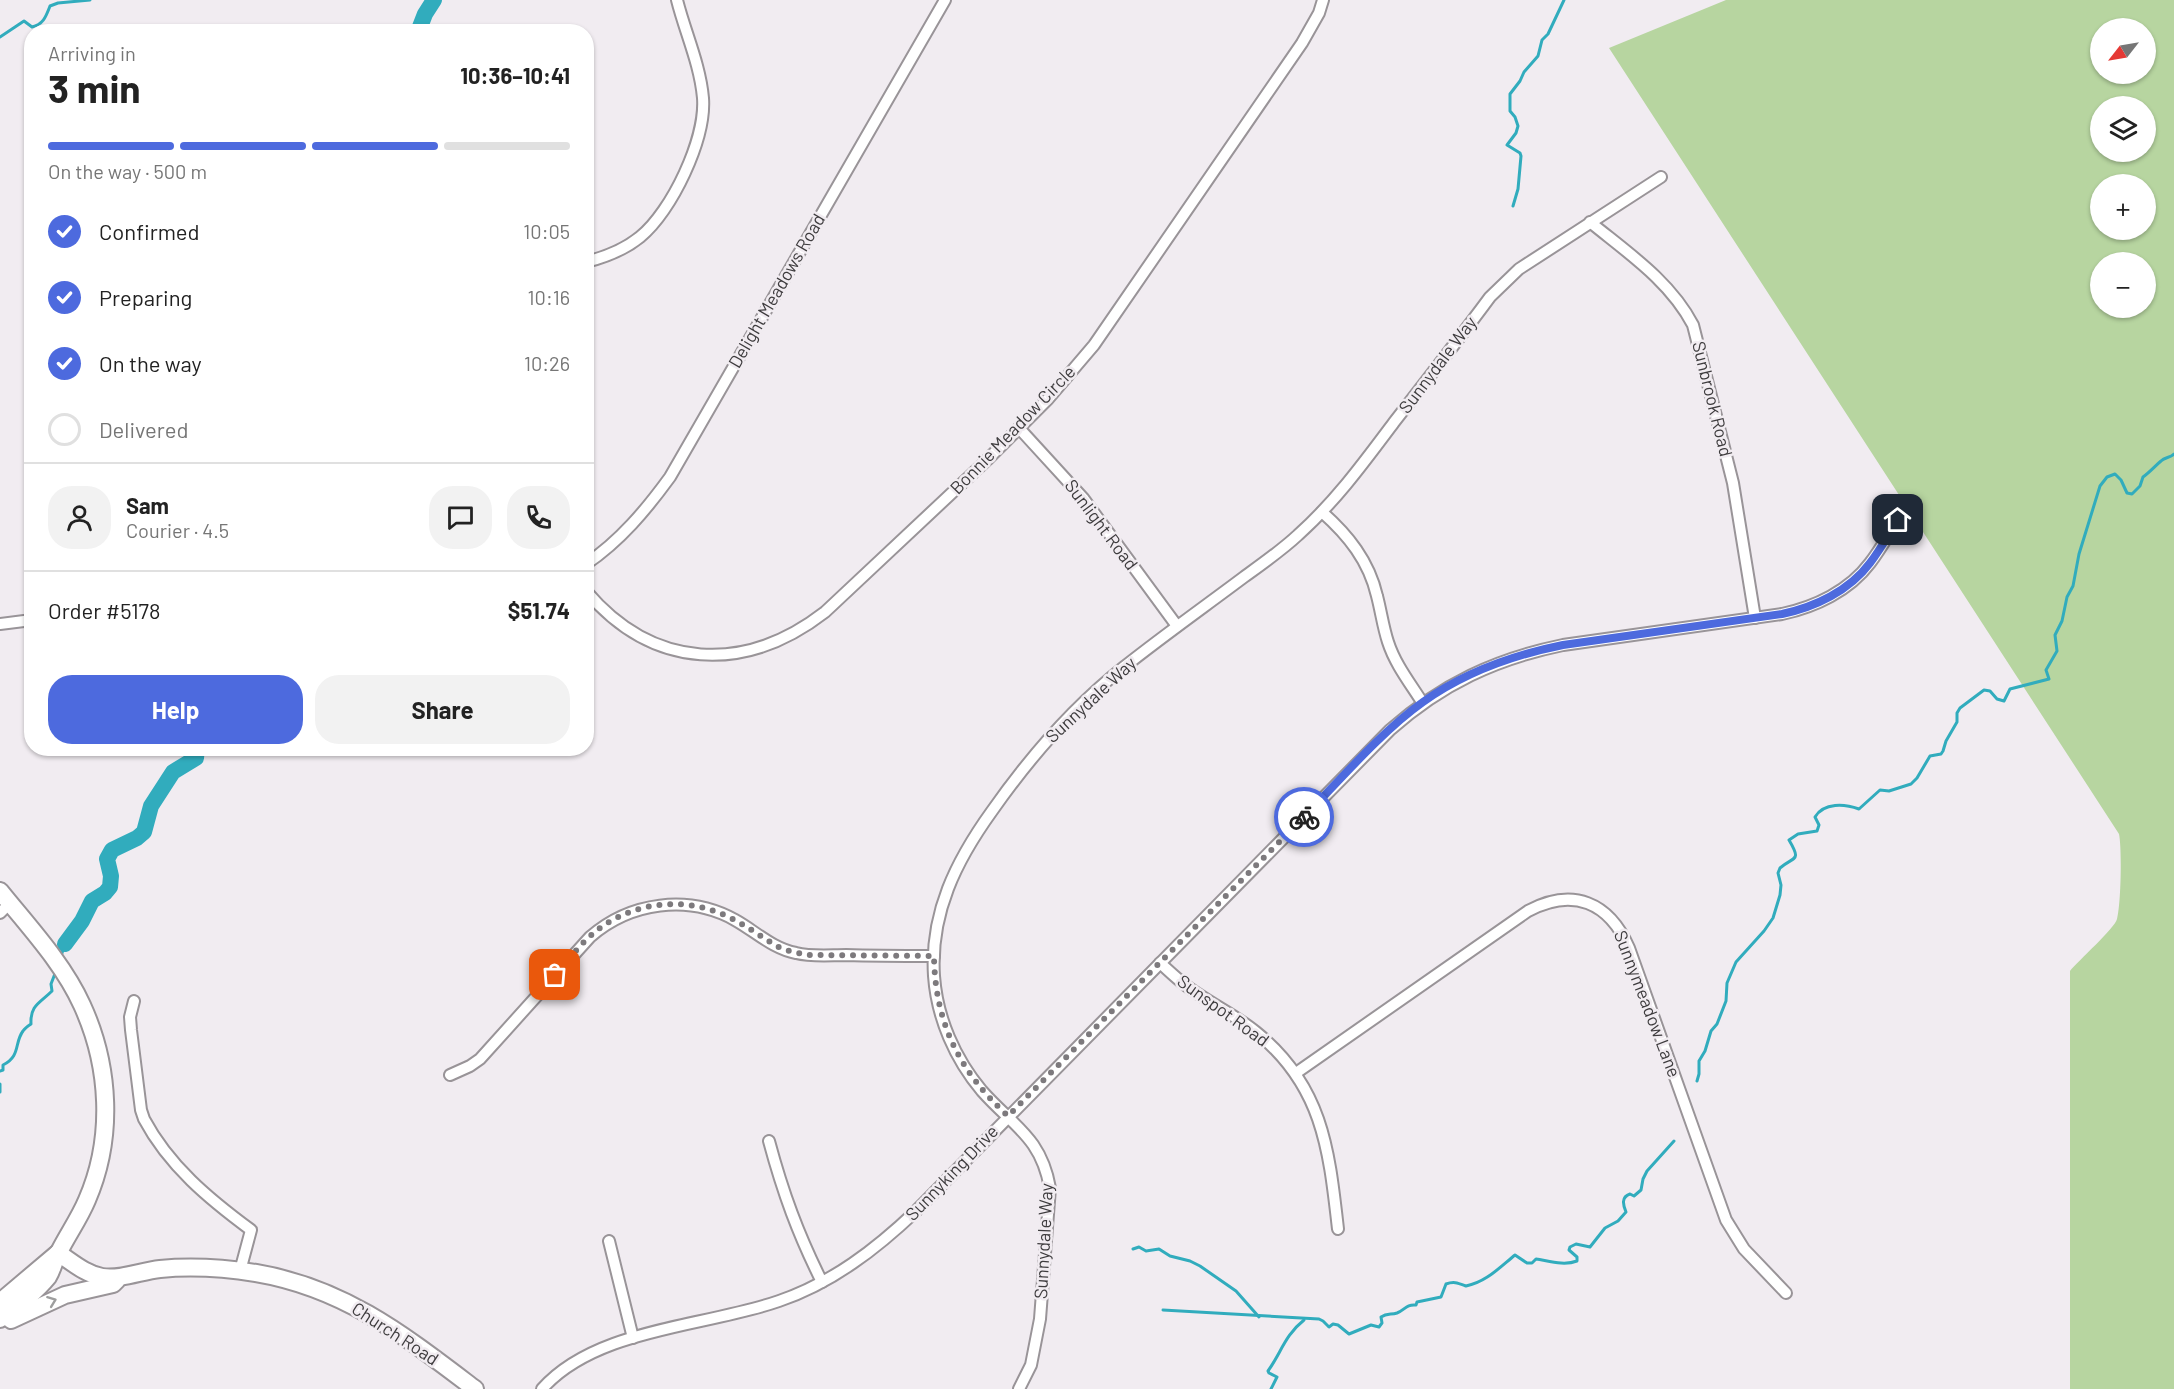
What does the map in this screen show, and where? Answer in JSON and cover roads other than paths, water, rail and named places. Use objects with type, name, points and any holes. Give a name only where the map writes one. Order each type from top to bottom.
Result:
[{"type":"street","points":[[594,259],[620,251],[653,225],[663,212],[692,156],[699,134],[703,100],[698,68],[677,0]]},
{"type":"street","name":"Delight Meadows Road","points":[[594,558],[630,527],[670,477],[945,0]]},
{"type":"street","name":"Bonnie Meadow Circle","points":[[594,600],[625,627],[655,643],[680,651],[722,655],[752,651],[775,643],[800,631],[834,604],[1019,428],[1070,373],[1111,322],[1302,43],[1319,13],[1323,0]]},
{"type":"street","name":"Sunnydale Way","points":[[1019,1389],[1030,1365],[1039,1328],[1050,1188],[1047,1172],[1035,1146],[970,1076],[950,1039],[938,999],[934,977],[934,956],[938,919],[950,882],[969,844],[1031,757],[1072,713],[1122,668],[1297,537],[1322,512],[1349,482],[1490,297],[1504,282],[1526,264],[1662,177]]},
{"type":"street","name":"Sunbrook Road","points":[[1590,222],[1663,282],[1685,310],[1693,326],[1733,483],[1755,618]]},
{"type":"street","name":"Sunlight Road","points":[[1019,428],[1083,498],[1177,626]]},
{"type":"street","points":[[1322,512],[1341,529],[1362,558],[1377,594],[1388,642],[1397,663],[1422,702]]},
{"type":"street","name":"Sunnyking Drive","points":[[542,1389],[562,1371],[589,1354],[633,1338],[795,1296],[857,1261],[894,1231],[1390,730],[1422,702],[1474,672],[1532,651],[1798,611],[1834,594],[1862,573],[1898,520]]},
{"type":"street","points":[[0,624],[24,621]]},
{"type":"street","name":"Sunnymeadow Lane","points":[[1296,1073],[1528,911],[1562,898],[1574,899],[1594,906],[1611,918],[1623,934],[1629,948],[1726,1220],[1744,1249],[1785,1293]]},
{"type":"street","points":[[0,1319],[41,1285],[50,1274],[58,1253],[77,1221],[90,1192],[101,1153],[105,1120],[104,1081],[95,1040],[81,1003],[48,952],[3,902]]},
{"type":"street","points":[[450,1075],[480,1059],[590,937],[606,924],[639,909],[666,904],[702,907],[735,920],[782,949],[806,955],[934,956]]},
{"type":"street","name":"Sunspot Road","points":[[1160,963],[1184,984],[1256,1032],[1276,1049],[1296,1073],[1316,1112],[1328,1148],[1338,1229]]},
{"type":"street","points":[[134,1001],[130,1017],[131,1030],[144,1119],[168,1155],[190,1180],[251,1230],[240,1271]]},
{"type":"street","points":[[769,1141],[797,1232],[822,1282]]},
{"type":"street","points":[[609,1242],[633,1338]]},
{"type":"street","points":[[0,1302],[58,1253]]},
{"type":"street","name":"Church Road","points":[[58,1253],[92,1274],[108,1277],[159,1269],[193,1267],[240,1271],[293,1282],[353,1305],[404,1336],[475,1389]]},
{"type":"street","points":[[0,1327],[65,1295],[113,1284],[121,1276]]},
{"type":"waterway","points":[[39,24],[50,6],[90,0]]},
{"type":"waterway","points":[[421,24],[434,0]]},
{"type":"waterway","points":[[1513,206],[1518,189],[1521,156],[1507,145],[1518,126],[1510,111],[1510,94],[1538,56],[1542,40],[1548,34],[1564,0]]},
{"type":"waterway","points":[[0,37],[24,21],[28,24]]},
{"type":"waterway","points":[[1697,1081],[1699,1061],[1726,1001],[1727,983],[1736,962],[1773,918],[1780,895],[1781,885],[1778,873],[1780,868],[1796,855],[1789,840],[1798,834],[1817,831],[1819,825],[1815,817],[1824,809],[1841,805],[1859,809],[1880,790],[1889,791],[1911,784],[1930,756],[1941,754],[1943,751],[1957,722],[1957,713],[1960,708],[1984,690],[1990,691],[1997,699],[2004,701],[2010,689],[2049,679],[2046,670],[2057,651],[2055,635],[2062,621],[2067,597],[2073,586],[2079,554],[2100,486],[2107,477],[2115,474],[2121,480],[2127,493],[2132,494],[2140,486],[2143,477],[2174,454]]},
{"type":"waterway","points":[[65,944],[82,921],[92,901],[110,887],[111,876],[107,859],[112,850],[144,832],[151,806],[173,772],[196,756]]},
{"type":"waterway","points":[[61,956],[65,944]]},
{"type":"waterway","points":[[0,1071],[3,1070],[3,1065],[12,1058],[20,1036],[31,1024],[34,1008],[52,991],[51,984],[56,971]]},
{"type":"waterway","points":[[0,1084],[0,1092]]},
{"type":"waterway","points":[[1163,1310],[1319,1319],[1329,1327],[1333,1324],[1338,1325],[1349,1334],[1371,1325],[1379,1327],[1382,1323],[1381,1317],[1397,1313],[1408,1306],[1416,1305],[1417,1302],[1441,1297],[1446,1284],[1456,1283],[1466,1286],[1480,1281],[1515,1255],[1527,1263],[1532,1263],[1536,1259],[1562,1263],[1577,1261],[1577,1257],[1569,1250],[1570,1247],[1576,1244],[1590,1247],[1605,1228],[1618,1221],[1626,1212],[1625,1197],[1630,1194],[1634,1196],[1641,1190],[1647,1171],[1674,1141]]},
{"type":"waterway","points":[[1133,1249],[1139,1247],[1146,1251],[1159,1249],[1170,1256],[1200,1266],[1236,1291],[1259,1317]]},
{"type":"waterway","points":[[1271,1389],[1277,1377],[1268,1371],[1288,1338],[1304,1320]]}]
